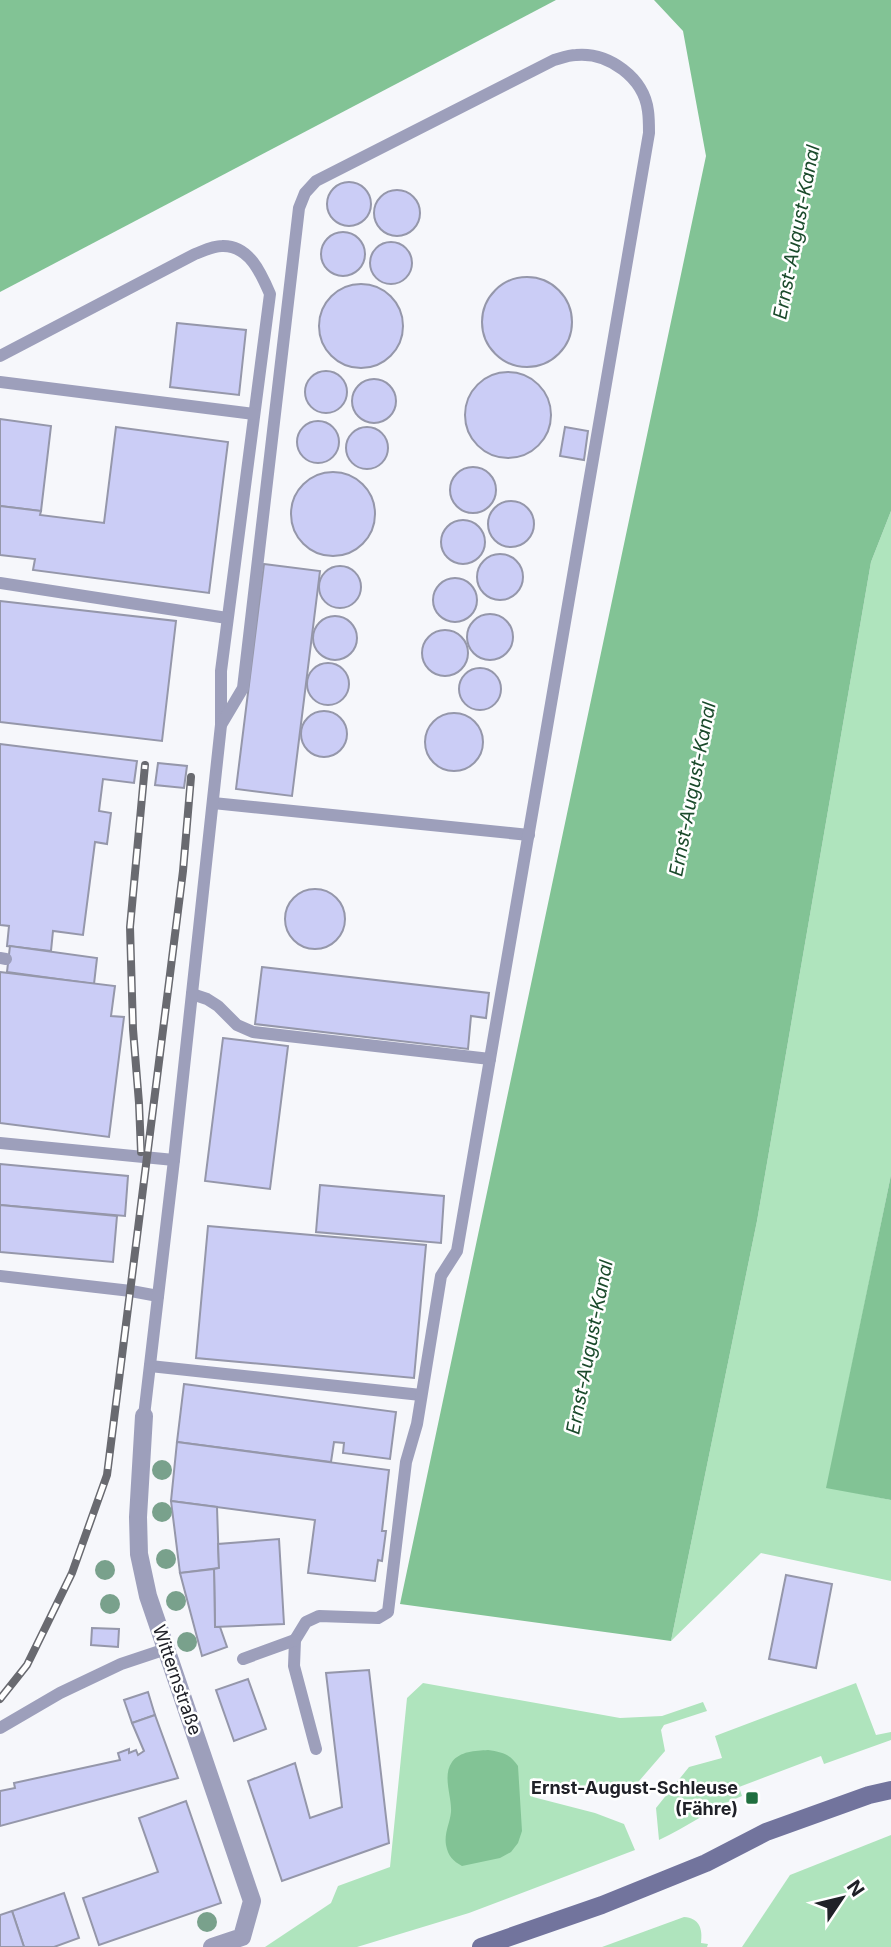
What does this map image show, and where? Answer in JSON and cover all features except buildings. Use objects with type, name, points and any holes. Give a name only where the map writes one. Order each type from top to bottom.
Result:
[{"type":"street","name":"Witternstraße","points":[[144,1416],[138,1517],[139,1554],[148,1596],[252,1901],[242,1937],[212,1947]]},
{"type":"street","points":[[481,1947],[602,1905],[706,1863],[766,1832],[869,1794],[891,1790]]},
{"type":"lane","points":[[221,725],[243,688],[299,208],[304,193],[316,181],[554,60],[576,54],[601,57],[625,70],[639,86],[648,109],[649,133],[457,1251],[441,1276],[416,1424],[405,1462],[388,1612],[378,1618],[319,1616],[306,1622],[295,1640],[294,1666],[316,1749]]},
{"type":"lane","points":[[0,356],[195,254],[220,246],[233,247],[247,255],[259,270],[270,294],[221,671],[221,725],[213,803],[144,1416]]},
{"type":"lane","points":[[0,382],[254,414]]},
{"type":"lane","points":[[0,583],[227,618]]},
{"type":"lane","points":[[213,803],[529,835]]},
{"type":"lane","points":[[192,994],[207,999],[237,1025],[253,1032],[490,1059]]},
{"type":"lane","points":[[0,1143],[174,1160]]},
{"type":"lane","points":[[0,1276],[158,1296]]},
{"type":"lane","points":[[150,1366],[421,1395]]},
{"type":"lane","points":[[243,1659],[295,1640]]},
{"type":"lane","points":[[0,1728],[60,1693],[121,1664],[166,1648]]},
{"type":"shaded area","points":[[891,511],[891,1175],[827,1487],[891,1500],[891,1581],[761,1553],[671,1641],[757,1221],[871,562]]},
{"type":"shaded area","points":[[423,1683],[620,1718],[662,1716],[703,1702],[707,1711],[664,1725],[661,1730],[665,1751],[633,1788],[595,1793],[533,1778],[533,1797],[595,1813],[624,1824],[635,1850],[469,1913],[357,1947],[265,1947],[331,1903],[338,1886],[390,1867],[407,1698]]},
{"type":"shaded area","points":[[856,1683],[876,1735],[891,1732],[891,1740],[824,1764],[821,1756],[739,1787],[742,1796],[659,1840],[656,1808],[689,1767],[722,1758],[715,1736]]},
{"type":"shaded area","points":[[891,1835],[891,1947],[742,1947],[790,1875]]},
{"type":"shaded area","points":[[684,1917],[693,1919],[699,1925],[701,1943],[708,1944],[707,1947],[602,1947]]},
{"type":"water","points":[[0,0],[556,0],[0,292]]},
{"type":"water","name":"Ernst-August-Kanal","points":[[654,0],[891,0],[891,511],[871,562],[757,1221],[671,1641],[400,1604],[706,156],[683,31]]},
{"type":"water","points":[[891,1175],[891,1500],[826,1488]]},
{"type":"water","points":[[488,1750],[505,1754],[518,1766],[522,1831],[511,1852],[500,1858],[462,1866],[451,1858],[446,1845],[451,1812],[449,1768],[459,1756]]},
{"type":"railway","points":[[141,1152],[130,927],[145,765]]},
{"type":"railway","points":[[0,1699],[27,1665],[72,1573],[107,1475],[183,871],[191,777]]},
{"type":"place","name":"Ernst-August-Schleuse (Fähre)","points":[[752,1798]]}]
